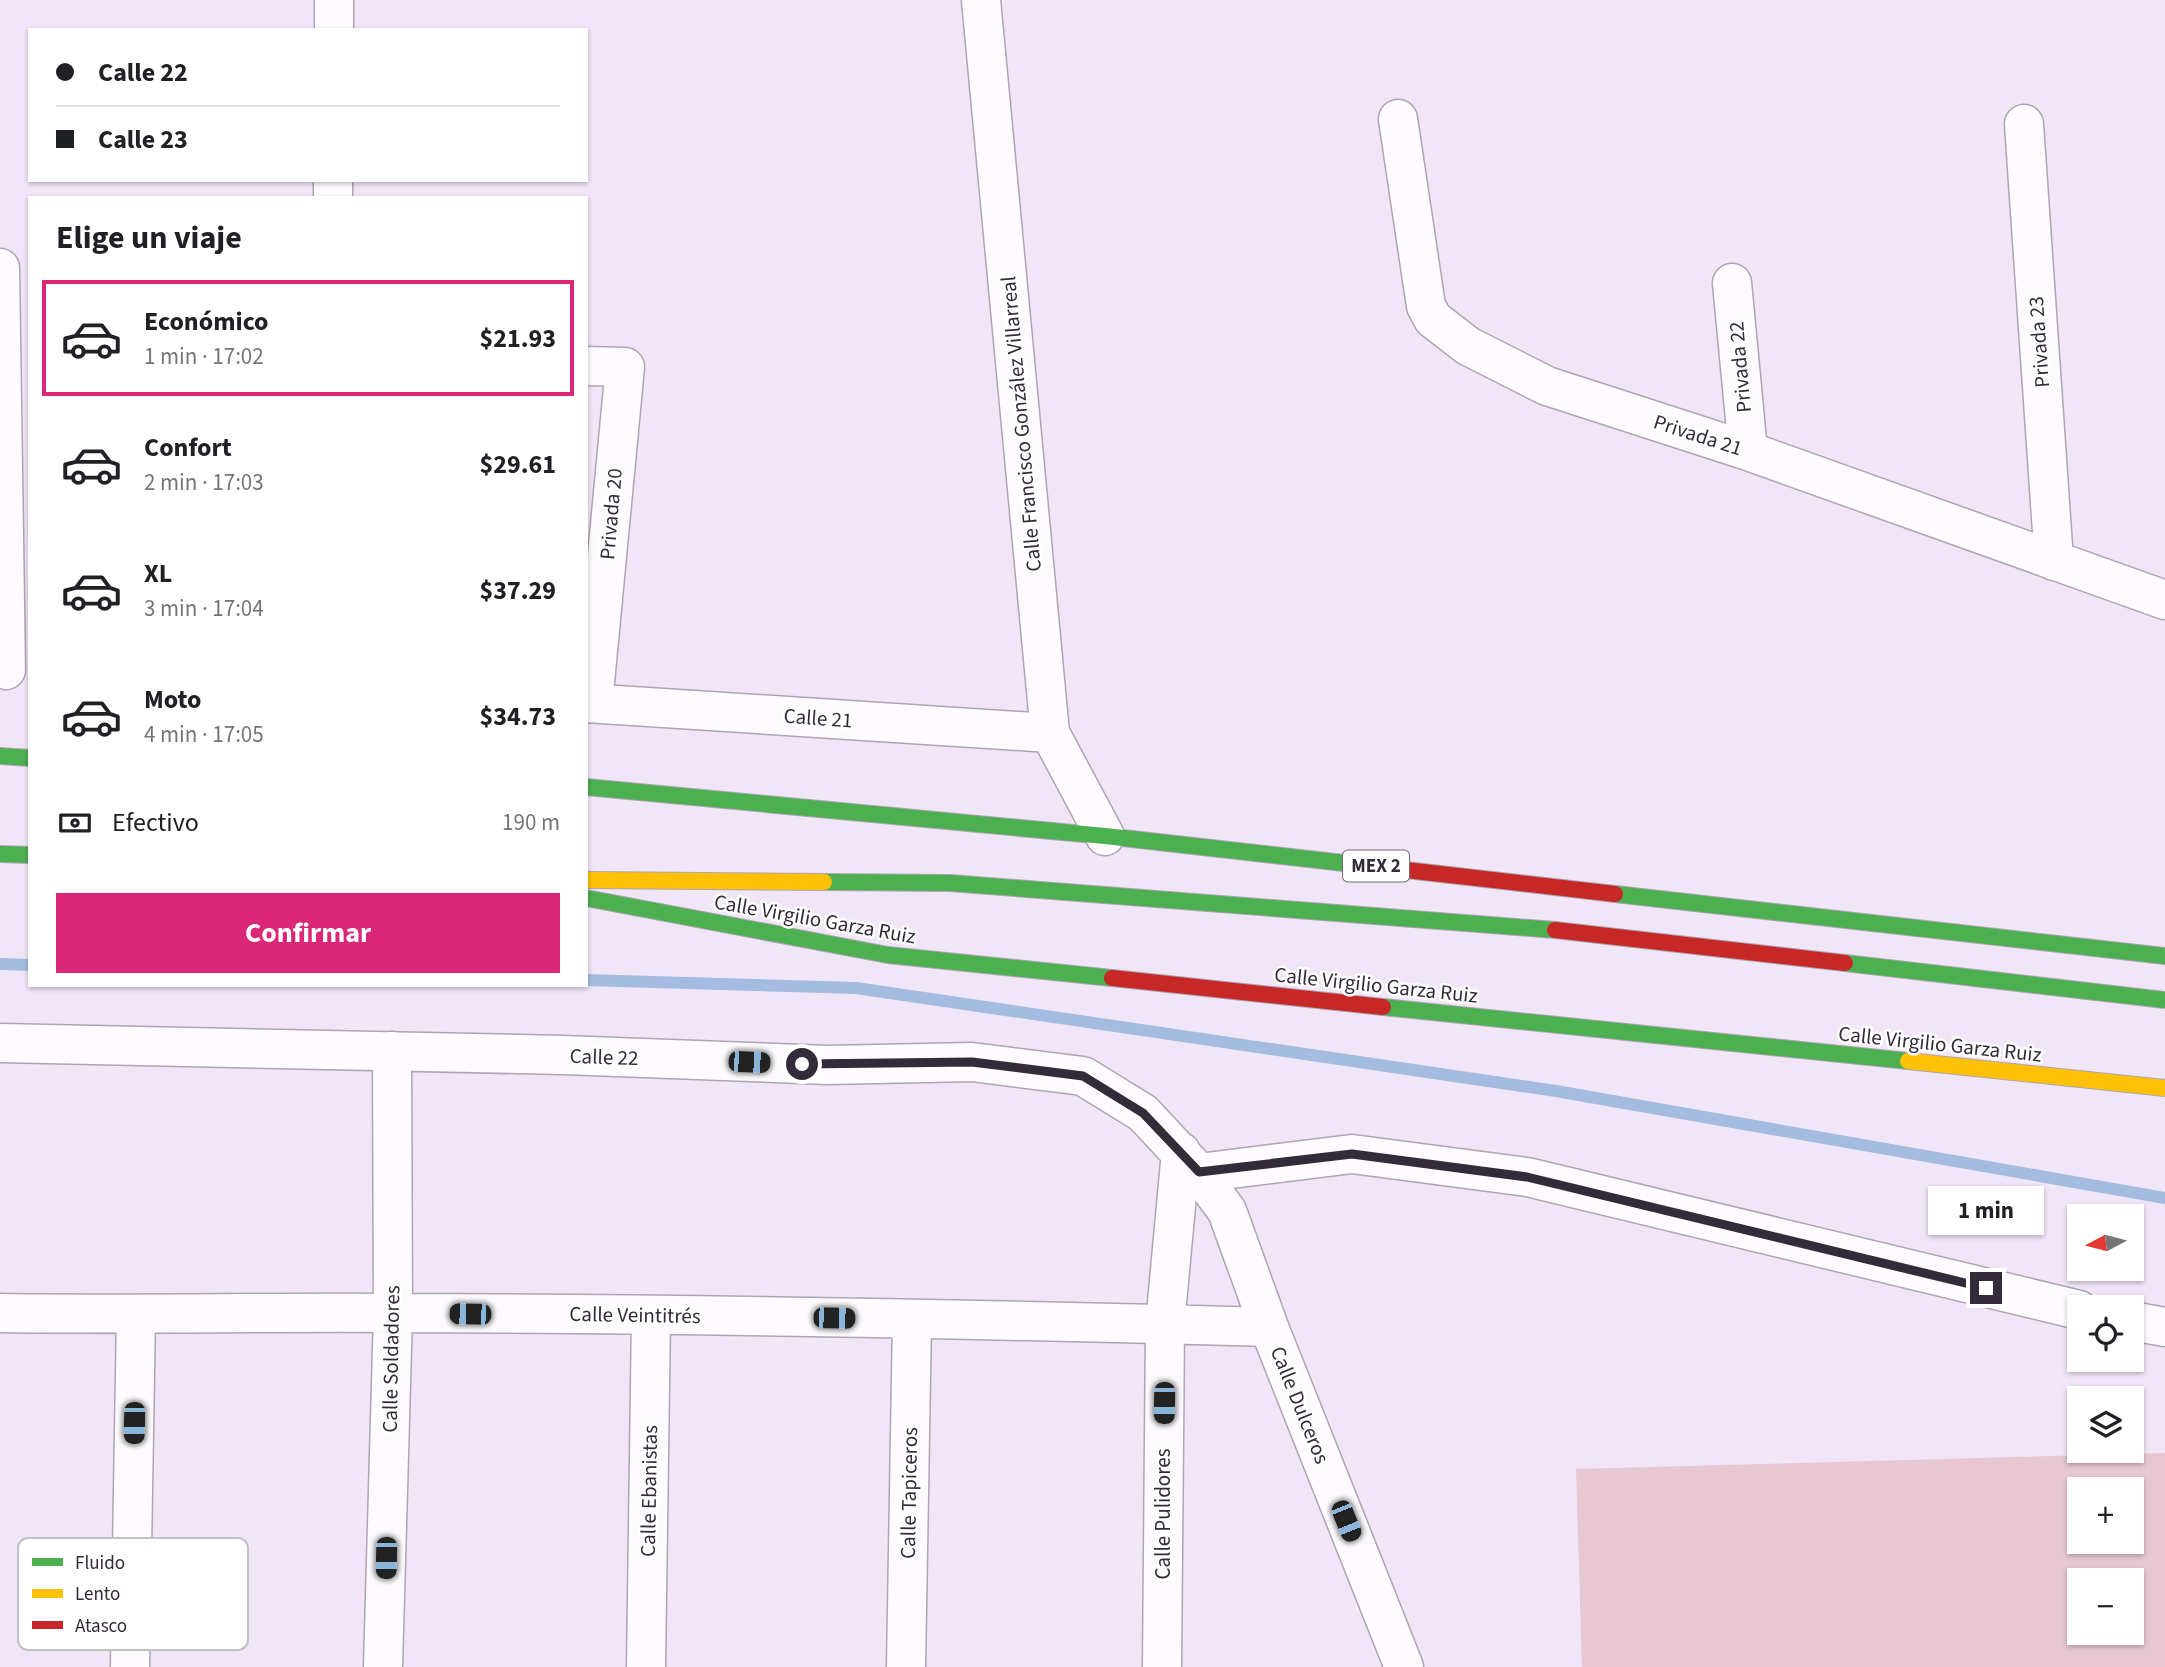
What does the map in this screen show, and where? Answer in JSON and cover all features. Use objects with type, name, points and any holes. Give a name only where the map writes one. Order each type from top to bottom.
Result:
[{"type":"main road","points":[[0,756],[28,758]]},
{"type":"main road","name":"MEX 2","points":[[588,787],[1105,835],[2165,956]]},
{"type":"main road","points":[[0,854],[28,855]]},
{"type":"main road","name":"MEX 2","points":[[588,880],[950,883],[1534,928],[2165,1000]]},
{"type":"main road","name":"Calle Virgilio Garza Ruiz","points":[[588,898],[888,956],[2165,1088]]},
{"type":"street","points":[[334,0],[334,28]]},
{"type":"street","name":"Calle Francisco González Villarreal","points":[[981,0],[1050,733],[1105,835]]},
{"type":"street","name":"Privada 21","points":[[1398,119],[1426,306],[1433,319],[1468,346],[1547,386],[1748,451],[2165,600]]},
{"type":"street","name":"Privada 23","points":[[2024,124],[2054,561]]},
{"type":"street","points":[[0,268],[12,670]]},
{"type":"street","name":"Privada 22","points":[[1732,283],[1748,451]]},
{"type":"street","name":"Privada 20","points":[[588,366],[625,367],[590,703]]},
{"type":"street","name":"Calle 21","points":[[590,703],[1050,733]]},
{"type":"street","name":"Calle 22","points":[[0,1043],[391,1051],[828,1065],[972,1062],[1083,1076],[1143,1113],[1190,1162]]},
{"type":"street","name":"Calle Soldadores","points":[[383,1667],[393,1313],[391,1051]]},
{"type":"street","points":[[1190,1162],[1352,1154],[1527,1177],[2067,1307]]},
{"type":"street","name":"Calle Pulidores","points":[[1162,1667],[1165,1324],[1190,1162]]},
{"type":"street","name":"Calle Dulceros","points":[[1190,1162],[1227,1212],[1269,1327],[1404,1667]]},
{"type":"street","name":"Calle Veintitrés","points":[[0,1313],[651,1315],[1269,1327]]},
{"type":"street","points":[[132,1538],[136,1315]]},
{"type":"street","name":"Calle Ebanistas","points":[[646,1667],[651,1315]]},
{"type":"street","name":"Calle Tapiceros","points":[[906,1667],[912,1320]]},
{"type":"street","points":[[2144,1323],[2165,1327]]},
{"type":"shaded area","points":[[2165,1453],[2165,1667],[1582,1667],[1576,1469],[2067,1456],[2067,1463],[2144,1463],[2144,1454]]},
{"type":"waterway","points":[[0,964],[28,965]]},
{"type":"waterway","points":[[588,980],[856,988],[1556,1091],[2165,1198]]},
{"type":"traffic: fast","points":[[0,756],[28,758]]},
{"type":"traffic: fast","points":[[588,787],[1105,836],[1406,870]]},
{"type":"traffic: fast","points":[[0,854],[28,855]]},
{"type":"traffic: fast","points":[[824,882],[950,883],[1555,930]]},
{"type":"traffic: fast","points":[[1615,894],[2165,956]]},
{"type":"traffic: fast","points":[[588,898],[888,955],[1112,978]]},
{"type":"traffic: fast","points":[[1845,963],[2165,1000]]},
{"type":"traffic: fast","points":[[1383,1007],[1908,1061]]},
{"type":"traffic: slow","points":[[588,880],[824,882]]},
{"type":"traffic: slow","points":[[1908,1061],[2165,1088]]},
{"type":"traffic: jam","points":[[1406,870],[1615,894]]},
{"type":"traffic: jam","points":[[1555,930],[1845,963]]},
{"type":"traffic: jam","points":[[1112,978],[1383,1007]]},
{"type":"route","points":[[802,1064],[972,1062],[1083,1076],[1143,1113],[1199,1172],[1352,1154],[1527,1177],[1986,1288]]}]
